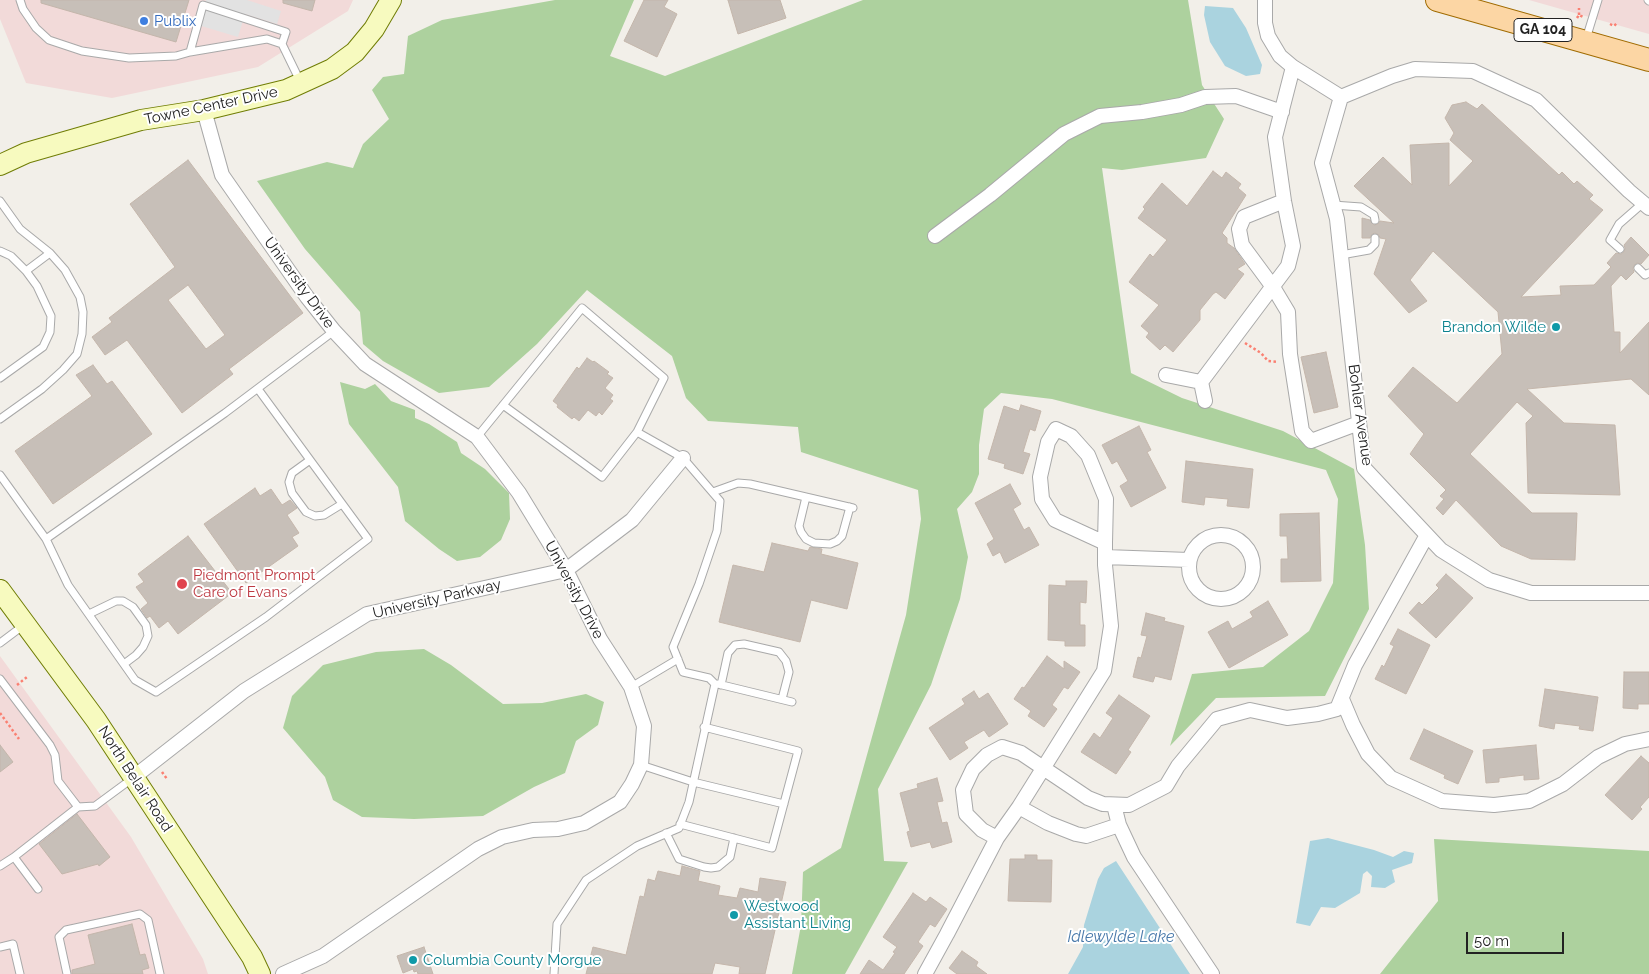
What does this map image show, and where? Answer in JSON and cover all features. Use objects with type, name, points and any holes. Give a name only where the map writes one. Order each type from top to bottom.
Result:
[{"type":"main road","name":"Towne Center Drive","points":[[0,165],[26,153],[141,120],[204,110],[286,90],[332,69],[355,52],[374,30],[392,0]]},
{"type":"main road","name":"GA 104","points":[[1437,0],[1649,60]]},
{"type":"main road","name":"North Belair Road","points":[[0,590],[96,720],[134,776],[252,957],[260,974]]},
{"type":"street","points":[[1265,0],[1264,24],[1268,36],[1280,56],[1293,67],[1342,97],[1392,76],[1415,69],[1473,71],[1536,100],[1646,205]]},
{"type":"street","points":[[1205,402],[1201,382],[1288,266],[1293,246],[1275,138],[1293,67]]},
{"type":"street","points":[[935,236],[1064,134],[1100,116],[1142,112],[1181,105],[1205,97],[1236,96],[1282,112]]},
{"type":"street","name":"Bohler Avenue","points":[[1342,97],[1322,163],[1337,219],[1364,468],[1441,550],[1489,580],[1531,593],[1649,593]]},
{"type":"street","name":"University Drive","points":[[204,110],[222,176],[307,297],[334,331],[365,364],[477,437],[519,493],[566,570],[600,638],[631,687],[644,726],[642,766],[620,802],[584,823],[558,829],[533,830],[502,837],[478,849],[323,956],[283,974]]},
{"type":"street","points":[[1284,201],[1244,217],[1239,230],[1242,244],[1273,287],[1288,312],[1291,361],[1302,431],[1311,441],[1359,423]]},
{"type":"street","points":[[1166,375],[1201,382]]},
{"type":"street","points":[[925,974],[997,838],[1066,734],[1104,671],[1111,626],[1105,550],[1106,499],[1088,455],[1071,436],[1056,429],[1048,442],[1040,477],[1042,499],[1054,520],[1105,550],[1189,560]]},
{"type":"street","name":"University Parkway","points":[[134,776],[244,691],[367,614],[566,570],[632,520],[683,458]]},
{"type":"street","points":[[1220,534],[1231,536],[1248,548],[1254,569],[1251,580],[1237,595],[1227,599],[1216,599],[1206,596],[1191,581],[1188,571],[1189,560],[1193,550],[1200,542],[1209,536],[1220,534]]},
{"type":"street","points":[[997,838],[982,830],[966,814],[963,790],[973,769],[987,755],[1002,748],[1021,753],[1088,798],[1103,804],[1129,805],[1166,786],[1178,766],[1218,719],[1250,710],[1287,718],[1338,709],[1355,664],[1427,535]]},
{"type":"street","points":[[1342,699],[1368,754],[1391,778],[1442,801],[1494,805],[1528,800],[1563,784],[1598,757],[1625,744],[1649,739]]},
{"type":"street","points":[[1114,805],[1119,825],[1134,857],[1212,974]]},
{"type":"street","points":[[1019,807],[1048,823],[1086,836],[1119,825]]},
{"type":"lane","points":[[20,0],[23,9],[36,28],[49,40],[82,51],[129,58],[176,56],[266,39],[282,44]]},
{"type":"lane","points":[[1585,42],[1598,0]]},
{"type":"lane","points":[[190,52],[203,5],[286,32],[282,44],[301,83]]},
{"type":"lane","points":[[0,201],[20,229],[50,253],[65,270],[80,297],[83,312],[82,334],[77,354],[42,389],[0,419]]},
{"type":"lane","points":[[1333,205],[1362,208],[1374,215],[1375,220]]},
{"type":"lane","points":[[1620,249],[1610,240],[1619,224],[1646,205]]},
{"type":"lane","points":[[1341,255],[1369,250],[1375,244],[1375,238]]},
{"type":"lane","points":[[0,251],[11,256],[26,271],[37,286],[51,316],[50,332],[43,347],[0,378]]},
{"type":"lane","points":[[26,271],[50,253]]},
{"type":"lane","points":[[1638,268],[1645,275],[1649,273]]},
{"type":"lane","points":[[477,437],[503,405],[582,308],[664,378],[637,432],[602,477],[503,405]]},
{"type":"lane","points":[[46,539],[258,389],[334,331]]},
{"type":"lane","points":[[0,475],[46,539],[68,585],[135,680],[156,692],[266,617],[368,539],[258,389]]},
{"type":"lane","points":[[637,432],[683,458],[720,501],[717,531],[699,584],[673,647],[683,672],[709,678],[718,684],[792,702]]},
{"type":"lane","points":[[310,460],[292,473],[289,482],[292,493],[310,515],[320,516],[328,514],[342,504]]},
{"type":"lane","points":[[713,492],[738,483],[750,484],[851,507],[842,536],[837,541],[830,544],[814,543],[806,539],[801,532],[799,526],[806,497]]},
{"type":"lane","points":[[89,614],[116,601],[123,601],[133,607],[146,625],[148,636],[143,647],[124,664]]},
{"type":"lane","points":[[0,643],[25,624]]},
{"type":"lane","points":[[554,974],[557,924],[586,880],[636,846],[679,828],[689,802],[704,727],[728,653],[735,645],[744,644],[779,652],[786,661],[789,672],[782,700]]},
{"type":"lane","points":[[631,687],[678,659]]},
{"type":"lane","points":[[0,679],[50,745],[55,755],[58,781],[78,807]]},
{"type":"lane","points":[[680,824],[772,848],[798,751],[704,727]]},
{"type":"lane","points":[[642,766],[693,782],[784,804]]},
{"type":"lane","points":[[0,866],[78,807],[95,806],[134,776]]},
{"type":"lane","points":[[666,833],[678,859],[711,868],[718,867],[730,857],[734,838]]},
{"type":"lane","points":[[14,857],[38,889]]},
{"type":"lane","points":[[67,974],[59,938],[66,930],[140,914],[148,920],[160,974]]},
{"type":"lane","points":[[0,947],[13,944],[20,974]]},
{"type":"path","points":[[1579,8],[1578,17],[1584,17]]},
{"type":"path","points":[[1610,24],[1615,26]]},
{"type":"path","points":[[1236,335],[1261,353],[1268,361],[1291,361]]},
{"type":"path","points":[[15,686],[28,677]]},
{"type":"path","points":[[0,713],[19,739]]},
{"type":"path","points":[[161,771],[167,779]]},
{"type":"shaded area","points":[[0,0],[353,0],[348,11],[258,67],[112,98],[26,83],[0,19]]},
{"type":"shaded area","points":[[206,0],[247,0],[281,11],[277,24],[245,14],[238,37],[198,25]]},
{"type":"shaded area","points":[[1529,0],[1649,0],[1649,34]]},
{"type":"shaded area","points":[[0,656],[131,837],[203,959],[208,974],[0,974]]},
{"type":"green space","points":[[555,0],[634,0],[610,56],[665,76],[863,0],[1188,0],[1202,85],[1224,119],[1206,158],[1122,170],[1102,168],[1131,373],[1182,398],[1283,431],[1354,469],[1365,545],[1369,609],[1325,696],[1216,698],[1170,746],[1192,674],[1263,667],[1309,631],[1333,583],[1338,499],[1326,470],[1052,399],[1001,393],[984,409],[979,445],[979,474],[972,492],[957,509],[968,557],[960,599],[931,685],[878,789],[884,861],[908,862],[845,974],[792,974],[801,925],[803,872],[841,848],[906,615],[921,519],[918,490],[801,452],[798,427],[708,421],[686,398],[672,356],[587,290],[537,344],[489,387],[439,393],[383,361],[363,344],[360,312],[305,249],[257,181],[327,162],[353,168],[363,144],[389,119],[372,90],[383,77],[404,74],[408,36],[442,20]]},
{"type":"green space","points":[[340,382],[365,389],[375,384],[391,401],[415,410],[415,418],[429,424],[457,442],[461,453],[485,469],[509,493],[510,519],[501,540],[480,557],[457,561],[405,521],[398,487],[349,424]]},
{"type":"green space","points":[[424,649],[451,665],[503,704],[542,703],[586,694],[604,702],[598,725],[576,741],[565,773],[534,787],[483,816],[414,819],[362,817],[333,800],[325,777],[283,728],[292,696],[323,665],[376,652]]},
{"type":"green space","points":[[1434,839],[1649,851],[1649,974],[1380,974],[1438,901]]},
{"type":"water","points":[[1205,6],[1233,8],[1246,28],[1262,65],[1260,74],[1246,76],[1225,66],[1210,42],[1204,15]]},
{"type":"water","points":[[1328,838],[1393,857],[1404,851],[1414,853],[1412,863],[1392,870],[1395,882],[1385,888],[1371,887],[1372,876],[1367,871],[1363,874],[1360,893],[1335,908],[1321,907],[1310,926],[1296,923],[1310,841]]},
{"type":"water","name":"Idlewylde Lake","points":[[1116,861],[1190,974],[1068,974],[1083,947],[1084,925],[1098,879],[1104,868]]},
{"type":"building","name":"Publix","points":[[41,0],[189,0],[176,42],[41,3]]},
{"type":"building","points":[[283,0],[315,0],[312,11],[283,3]]},
{"type":"building","points":[[644,0],[668,0],[664,7],[677,14],[657,57],[624,41]]},
{"type":"building","points":[[728,0],[780,0],[786,18],[738,34]]},
{"type":"building","name":"Brandon Wilde","points":[[1466,102],[1477,109],[1482,104],[1559,175],[1562,172],[1574,184],[1577,181],[1593,195],[1589,199],[1603,210],[1521,297],[1561,295],[1560,286],[1594,285],[1611,267],[1607,263],[1616,253],[1621,254],[1624,252],[1624,245],[1631,237],[1649,255],[1641,264],[1637,263],[1634,265],[1634,272],[1626,280],[1621,275],[1611,286],[1614,332],[1620,332],[1620,353],[1649,322],[1649,395],[1631,379],[1527,389],[1564,423],[1615,425],[1620,495],[1528,493],[1526,423],[1533,416],[1517,402],[1470,454],[1532,513],[1577,513],[1575,560],[1531,559],[1501,546],[1456,500],[1443,515],[1436,508],[1444,499],[1440,496],[1446,490],[1410,454],[1424,434],[1388,396],[1413,367],[1457,403],[1502,354],[1498,312],[1433,251],[1410,280],[1427,301],[1409,313],[1374,274],[1386,239],[1380,238],[1375,233],[1370,238],[1362,238],[1362,218],[1370,220],[1374,225],[1380,221],[1394,223],[1354,186],[1383,157],[1412,185],[1410,145],[1449,143],[1449,186],[1473,161],[1450,140],[1454,133],[1445,118],[1452,105]]},
{"type":"building","points":[[188,160],[303,313],[229,369],[233,374],[182,413],[127,340],[105,355],[92,337],[112,322],[109,318],[175,267],[130,204]],"holes":[[[188,285],[225,335],[206,349],[168,300]]]},
{"type":"building","points":[[1213,171],[1222,178],[1226,172],[1241,184],[1238,188],[1246,195],[1222,233],[1227,238],[1227,243],[1234,248],[1245,264],[1237,269],[1244,274],[1225,299],[1216,292],[1213,294],[1200,310],[1200,320],[1173,352],[1165,345],[1160,350],[1146,337],[1149,333],[1141,326],[1159,305],[1129,282],[1150,254],[1153,257],[1167,240],[1138,218],[1145,209],[1143,207],[1162,183],[1187,206]]},
{"type":"building","points":[[1326,352],[1338,407],[1314,413],[1301,357]]},
{"type":"building","points":[[587,358],[609,372],[607,374],[613,378],[605,388],[613,395],[610,399],[613,401],[602,415],[599,412],[596,416],[588,410],[579,421],[574,417],[572,419],[557,407],[558,405],[553,401],[577,367],[579,369]]},
{"type":"building","points":[[93,365],[107,384],[112,381],[152,434],[53,504],[15,451],[92,396],[76,375]]},
{"type":"building","points":[[1021,405],[1041,411],[1035,431],[1030,429],[1023,452],[1030,454],[1023,474],[1004,468],[1005,464],[988,459],[1004,406],[1019,411]]},
{"type":"building","points":[[1139,426],[1151,450],[1147,452],[1166,488],[1131,507],[1120,486],[1128,481],[1117,461],[1112,464],[1102,445]]},
{"type":"building","points":[[1186,461],[1253,469],[1249,508],[1227,506],[1228,499],[1205,497],[1204,505],[1182,502]]},
{"type":"building","points":[[1010,484],[1021,504],[1013,509],[1024,530],[1029,527],[1039,545],[1005,563],[1000,552],[993,556],[987,544],[994,539],[975,503]]},
{"type":"building","points":[[255,488],[260,496],[271,489],[282,505],[290,500],[297,508],[287,515],[299,533],[292,537],[298,546],[246,583],[204,524]]},
{"type":"building","points":[[1319,513],[1321,581],[1281,582],[1281,559],[1288,559],[1287,536],[1280,536],[1280,514]]},
{"type":"building","name":"Piedmont Prompt Care of Evans","points":[[188,536],[232,593],[178,634],[168,621],[159,628],[150,616],[147,618],[141,609],[148,603],[136,587],[144,582],[138,574]]},
{"type":"building","points":[[772,543],[808,551],[810,547],[822,549],[821,554],[858,563],[847,609],[811,600],[800,642],[719,622],[733,565],[764,572]]},
{"type":"building","points":[[1446,574],[1473,598],[1436,638],[1409,613],[1419,602],[1422,605],[1439,588],[1436,585]]},
{"type":"building","points":[[1066,581],[1087,581],[1086,603],[1080,602],[1080,625],[1085,625],[1085,646],[1065,646],[1065,641],[1048,640],[1049,585],[1066,586]]},
{"type":"building","points":[[1268,601],[1288,635],[1229,668],[1208,632],[1228,621],[1232,629],[1253,617],[1250,612]]},
{"type":"building","points":[[1146,613],[1165,618],[1164,621],[1184,626],[1171,680],[1155,676],[1153,682],[1133,677],[1138,657],[1141,658],[1147,636],[1141,635]]},
{"type":"building","points":[[1398,629],[1430,645],[1406,694],[1375,679],[1382,665],[1384,667],[1394,646],[1390,644]]},
{"type":"building","points":[[1047,656],[1064,669],[1064,661],[1080,672],[1068,689],[1064,687],[1052,705],[1057,709],[1044,727],[1028,716],[1031,711],[1014,699]]},
{"type":"building","points":[[1624,672],[1649,672],[1649,704],[1638,704],[1638,709],[1623,708]]},
{"type":"building","points":[[1545,689],[1598,697],[1593,731],[1579,729],[1580,726],[1555,723],[1554,729],[1539,726]]},
{"type":"building","points":[[974,691],[979,699],[988,693],[1008,724],[989,737],[984,730],[964,742],[968,748],[950,760],[929,728],[965,704],[962,699]]},
{"type":"building","points":[[1119,695],[1150,716],[1128,750],[1131,752],[1116,774],[1081,752],[1094,733],[1100,738],[1113,718],[1106,713]]},
{"type":"building","points":[[1424,729],[1473,751],[1458,784],[1444,778],[1445,775],[1410,759]]},
{"type":"building","points":[[0,745],[13,762],[0,772]]},
{"type":"building","points":[[1536,745],[1539,779],[1524,780],[1524,775],[1499,778],[1499,782],[1486,783],[1483,750]]},
{"type":"building","points":[[1641,756],[1649,763],[1649,797],[1640,807],[1642,809],[1632,820],[1605,795]]},
{"type":"building","points":[[937,778],[943,801],[937,802],[942,823],[947,822],[952,842],[932,848],[930,842],[911,847],[907,832],[910,831],[900,793],[918,788],[917,784]]},
{"type":"building","points":[[77,814],[110,857],[99,866],[98,864],[62,874],[39,844]]},
{"type":"building","points":[[1025,855],[1037,855],[1037,860],[1052,860],[1051,902],[1008,901],[1010,859],[1025,859]]},
{"type":"building","name":"Westwood Assistant Living","points":[[682,866],[700,871],[698,881],[720,886],[718,895],[737,898],[740,888],[758,892],[760,878],[786,882],[765,974],[739,974],[740,967],[715,963],[712,974],[586,974],[593,947],[626,955],[640,896],[644,897],[648,879],[655,881],[658,871],[680,876]]},
{"type":"building","points":[[913,893],[926,902],[930,897],[947,909],[935,927],[930,924],[918,942],[923,946],[904,974],[860,974],[869,960],[883,970],[895,953],[893,952],[897,947],[883,937]]},
{"type":"building","points":[[132,924],[140,955],[145,954],[149,968],[142,970],[143,974],[72,974],[72,970],[95,964],[88,935]]},
{"type":"building","name":"Columbia County Morgue","points":[[424,947],[433,974],[418,974],[413,969],[403,973],[397,956]]},
{"type":"building","points":[[962,951],[978,962],[976,966],[987,974],[957,974],[949,968]]},
{"type":"place","name":"Publix","points":[[144,21]]},
{"type":"place","name":"Brandon Wilde","points":[[1556,327]]},
{"type":"place","name":"Piedmont Prompt Care of Evans","points":[[182,584]]},
{"type":"place","name":"Westwood Assistant Living","points":[[734,915]]},
{"type":"place","name":"Columbia County Morgue","points":[[413,960]]}]
